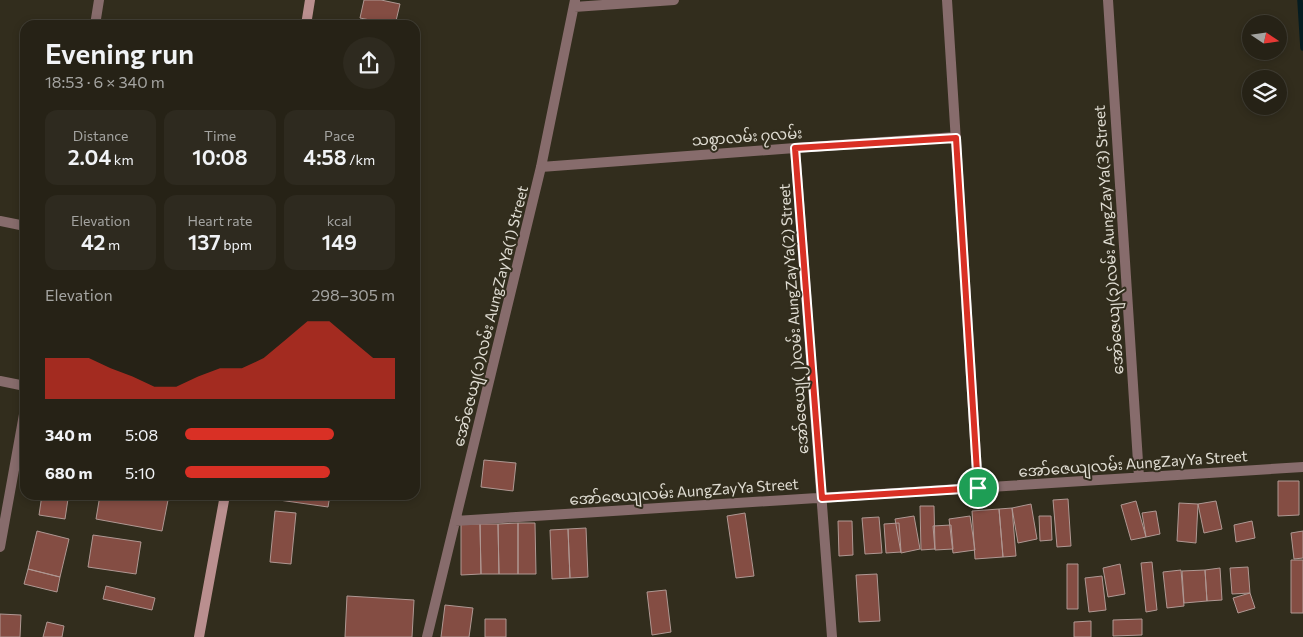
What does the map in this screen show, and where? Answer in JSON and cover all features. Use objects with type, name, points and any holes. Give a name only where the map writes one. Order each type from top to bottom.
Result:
[{"type":"street","points":[[96,20],[99,0]]},
{"type":"street","points":[[307,20],[310,0]]},
{"type":"street","points":[[574,3],[674,0]]},
{"type":"street","points":[[947,0],[978,488]]},
{"type":"street","name":"အော်ဇေယျ(၃)လမ်း AungZayYa(3) Street","points":[[1108,0],[1139,477]]},
{"type":"street","name":"အော်ဇေယျ(၁)လမ်း AungZayYa(1) Street","points":[[427,637],[541,167],[574,3]]},
{"type":"street","name":"သစွာလမ်း ၇လမ်း","points":[[541,167],[956,138]]},
{"type":"street","name":"အော်ဇေယျ(၂)လမ်း AungZayYa(2) Street","points":[[795,148],[832,637]]},
{"type":"street","points":[[0,221],[20,225]]},
{"type":"street","points":[[0,382],[20,385]]},
{"type":"street","points":[[0,547],[20,437]]},
{"type":"street","name":"အော်ဇေယျလမ်း AungZayYa Street","points":[[455,521],[1303,467]]},
{"type":"street","points":[[199,637],[224,500]]},
{"type":"building","points":[[364,0],[381,0],[400,4],[396,20],[360,18]]},
{"type":"building","points":[[484,460],[516,463],[513,491],[481,487]]},
{"type":"building","points":[[1278,481],[1299,481],[1299,515],[1278,516]]},
{"type":"building","points":[[1068,499],[1071,546],[1057,547],[1053,500]]},
{"type":"building","points":[[41,500],[68,500],[65,519],[39,515]]},
{"type":"building","points":[[99,500],[168,500],[162,531],[96,519]]},
{"type":"building","points":[[279,500],[329,500],[328,507]]},
{"type":"building","points":[[1136,501],[1146,537],[1131,540],[1121,505]]},
{"type":"building","points":[[1216,501],[1222,529],[1204,533],[1198,504]]},
{"type":"building","points":[[1179,503],[1198,504],[1196,543],[1177,541]]},
{"type":"building","points":[[1031,504],[1037,539],[1018,543],[1012,508]]},
{"type":"building","points":[[920,506],[934,506],[935,549],[921,550]]},
{"type":"building","points":[[1012,508],[1016,556],[1003,557],[999,509]]},
{"type":"building","points":[[999,509],[1003,557],[975,559],[972,511]]},
{"type":"building","points":[[275,511],[296,513],[291,564],[270,562]]},
{"type":"building","points":[[1156,511],[1160,534],[1146,537],[1142,513]]},
{"type":"building","points":[[745,513],[754,576],[736,578],[727,516]]},
{"type":"building","points":[[914,516],[920,549],[901,553],[895,519]]},
{"type":"building","points":[[970,516],[975,550],[953,553],[949,519]]},
{"type":"building","points":[[1039,516],[1051,516],[1052,540],[1040,541]]},
{"type":"building","points":[[879,517],[882,553],[865,554],[862,518]]},
{"type":"building","points":[[838,521],[852,521],[853,555],[839,556]]},
{"type":"building","points":[[1252,521],[1255,538],[1236,542],[1234,525]]},
{"type":"building","points":[[518,523],[518,574],[499,574],[498,524]]},
{"type":"building","points":[[518,523],[535,523],[536,574],[518,574]]},
{"type":"building","points":[[899,523],[901,552],[886,553],[884,524]]},
{"type":"building","points":[[461,524],[480,524],[481,574],[461,575]]},
{"type":"building","points":[[480,524],[498,524],[499,574],[481,574]]},
{"type":"building","points":[[951,525],[953,549],[935,550],[933,526]]},
{"type":"building","points":[[586,528],[588,577],[570,578],[568,529]]},
{"type":"building","points":[[568,529],[570,578],[552,579],[550,530]]},
{"type":"building","points":[[37,531],[69,539],[60,577],[28,569]]},
{"type":"building","points":[[1303,531],[1303,558],[1294,559],[1291,533]]},
{"type":"building","points":[[93,535],[141,542],[136,574],[88,567]]},
{"type":"building","points":[[1291,560],[1303,560],[1303,613],[1291,613]]},
{"type":"building","points":[[1152,562],[1157,610],[1146,612],[1141,563]]},
{"type":"building","points":[[1067,564],[1078,564],[1078,609],[1067,609]]},
{"type":"building","points":[[1120,564],[1125,594],[1108,597],[1103,568]]},
{"type":"building","points":[[1248,567],[1250,593],[1232,594],[1230,568]]},
{"type":"building","points":[[1220,568],[1222,600],[1207,601],[1205,570]]},
{"type":"building","points":[[28,569],[60,577],[57,592],[24,584]]},
{"type":"building","points":[[1181,570],[1184,606],[1167,608],[1163,572]]},
{"type":"building","points":[[1205,570],[1207,601],[1184,603],[1182,571]]},
{"type":"building","points":[[877,574],[880,621],[859,622],[856,575]]},
{"type":"building","points":[[1102,576],[1106,610],[1089,612],[1085,578]]},
{"type":"building","points":[[106,586],[155,598],[152,610],[103,599]]},
{"type":"building","points":[[666,590],[671,632],[652,635],[647,592]]},
{"type":"building","points":[[1250,593],[1255,608],[1238,613],[1233,598]]},
{"type":"building","points":[[347,596],[414,600],[412,637],[345,637]]},
{"type":"building","points":[[445,605],[473,608],[469,637],[441,637]]},
{"type":"building","points":[[0,614],[21,615],[20,637],[0,637]]},
{"type":"building","points":[[485,619],[506,619],[506,637],[485,637]]},
{"type":"building","points":[[1142,619],[1142,635],[1113,636],[1113,620]]},
{"type":"building","points":[[1091,621],[1091,637],[1074,637],[1074,622]]},
{"type":"building","points":[[47,622],[64,626],[62,637],[43,637]]},
{"type":"waterway","points":[[1300,0],[1303,48]]},
{"type":"route","points":[[956,138],[978,488],[822,498],[795,148],[956,138]]}]
